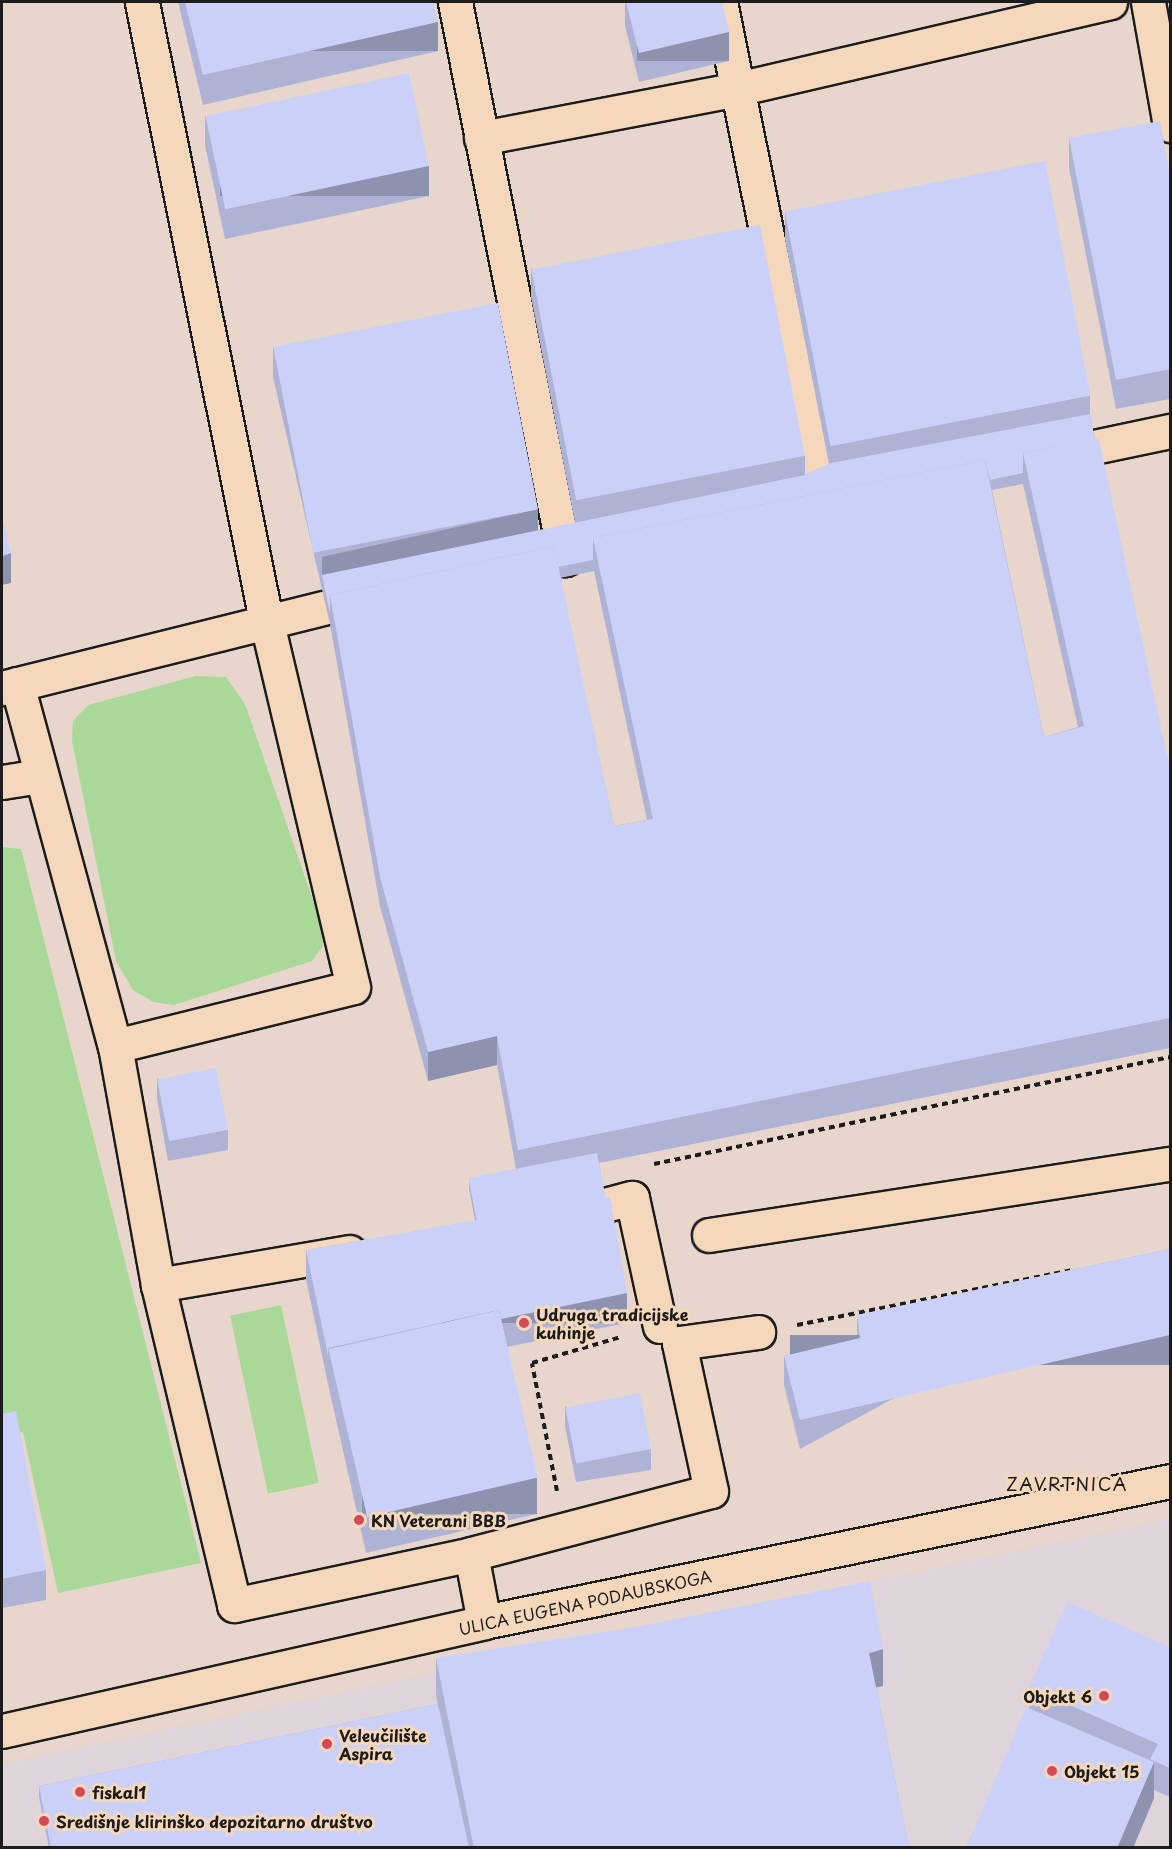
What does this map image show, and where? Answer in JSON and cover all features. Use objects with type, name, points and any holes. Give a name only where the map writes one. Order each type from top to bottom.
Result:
[{"type":"street","points":[[115,1046],[353,987],[266,620],[142,2]]},
{"type":"street","points":[[455,2],[565,559]]},
{"type":"street","points":[[720,2],[821,504]]},
{"type":"street","points":[[481,138],[737,89],[1110,2]]},
{"type":"street","points":[[1148,2],[1170,125]]},
{"type":"street","points":[[1094,447],[1170,431]]},
{"type":"street","points":[[327,607],[266,620],[9,686],[39,776],[115,1046],[158,1286],[234,1605],[471,1554],[711,1491],[679,1343],[758,1332]]},
{"type":"street","points":[[2,782],[39,776]]},
{"type":"street","points":[[709,1235],[1170,1164]]},
{"type":"street","points":[[619,1202],[660,1326]]},
{"type":"street","points":[[158,1286],[382,1246]]},
{"type":"street","name":"ULICA EUGENA PODAUBSKOGA","points":[[2,1731],[484,1622],[1170,1482]]},
{"type":"street","points":[[471,1554],[484,1622]]},
{"type":"path","points":[[619,1202],[632,1169],[1170,1056]]},
{"type":"path","points":[[758,1332],[1079,1269]]},
{"type":"path","points":[[565,1530],[532,1363],[660,1326]]},
{"type":"shaded area","points":[[1170,1519],[1170,1847],[2,1847],[2,1764]]},
{"type":"green space","points":[[196,676],[226,677],[245,704],[323,929],[323,946],[312,961],[174,1005],[153,1002],[133,990],[116,961],[72,741],[73,721],[88,705]]},
{"type":"green space","points":[[2,847],[21,849],[201,1563],[58,1593],[23,1432],[2,1436]]},
{"type":"green space","points":[[281,1305],[319,1483],[268,1494],[230,1316]]},
{"type":"building","points":[[185,2],[433,2],[438,22],[203,75]]},
{"type":"building","points":[[626,2],[722,2],[729,32],[639,53]]},
{"type":"building","points":[[409,73],[429,166],[225,209],[206,116]]},
{"type":"building","points":[[1160,121],[1170,176],[1170,369],[1116,380],[1069,138]]},
{"type":"building","points":[[1045,161],[1091,396],[830,446],[785,212]]},
{"type":"building","points":[[760,225],[805,456],[576,500],[531,269]]},
{"type":"building","points":[[498,303],[538,509],[313,553],[273,347]]},
{"type":"building","points":[[1090,414],[1095,440],[1023,453],[1023,473],[990,480],[985,460],[593,538],[593,560],[558,567],[554,546],[330,595],[330,614],[322,575],[805,475],[831,463]]},
{"type":"building","points":[[1099,439],[1170,770],[1170,1018],[518,1150],[497,1036],[428,1052],[380,877],[330,595],[554,546],[614,826],[653,819],[593,538],[985,460],[1044,737],[1084,726],[1023,453]]},
{"type":"building","points":[[2,516],[11,553],[2,556]]},
{"type":"building","points":[[216,1068],[228,1130],[169,1141],[157,1079]]},
{"type":"building","points":[[597,1153],[606,1198],[477,1223],[468,1178]]},
{"type":"building","points":[[610,1197],[627,1293],[501,1319],[499,1310],[328,1348],[328,1355],[306,1250]]},
{"type":"building","points":[[1170,1249],[1170,1335],[800,1420],[784,1356],[860,1338],[857,1315]]},
{"type":"building","points":[[499,1310],[538,1478],[367,1517],[328,1349]]},
{"type":"building","points":[[640,1393],[651,1449],[576,1463],[565,1408]]},
{"type":"building","points":[[16,1411],[46,1570],[2,1579],[2,1414]]},
{"type":"building","points":[[870,1581],[883,1649],[869,1653],[909,1848],[474,1848],[436,1658],[636,1627]]},
{"type":"building","name":"Objekt 6","points":[[1067,1602],[1170,1647],[1170,1768],[1150,1759],[1158,1744],[1029,1687]]},
{"type":"building","points":[[438,1704],[469,1848],[51,1848],[39,1786]]},
{"type":"building","name":"Objekt 15","points":[[1026,1707],[1154,1762],[1117,1848],[966,1848]]},
{"type":"place","name":"Udruga tradicijske kuhinje","points":[[524,1323]]},
{"type":"place","name":"KN Veterani BBB","points":[[359,1520]]},
{"type":"place","name":"Objekt 6","points":[[1104,1696]]},
{"type":"place","name":"Veleučilište Aspira","points":[[327,1744]]},
{"type":"place","name":"Objekt 15","points":[[1052,1771]]},
{"type":"place","name":"fiskal1","points":[[80,1792]]},
{"type":"place","name":"Središnje klirinško depozitarno društvo","points":[[44,1821]]},
{"type":"district","name":"ZAVRTNICA","points":[[1067,1484]]}]
